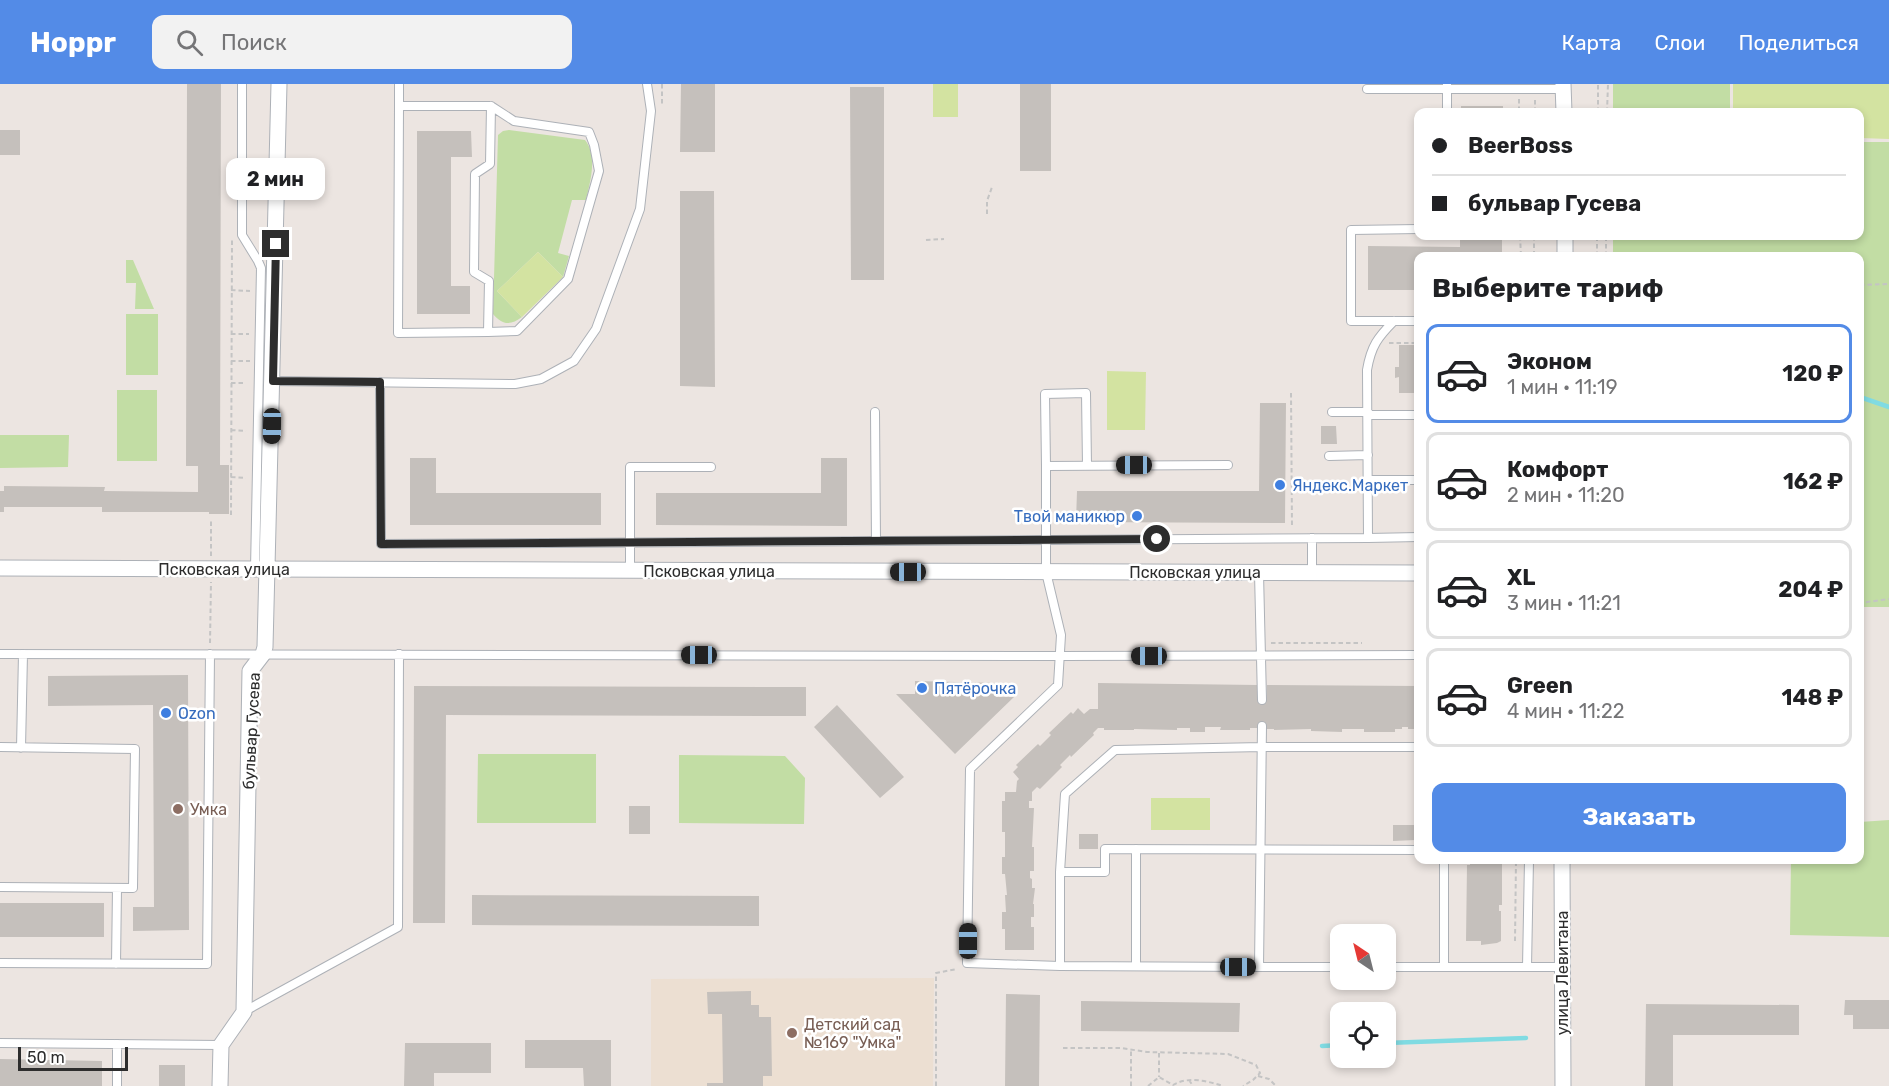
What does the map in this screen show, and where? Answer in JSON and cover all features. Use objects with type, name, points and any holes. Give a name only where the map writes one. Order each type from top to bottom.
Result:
[{"type":"street","name":"бульвар Гусева","points":[[244,1012],[250,671],[266,647],[262,569],[266,382],[279,84]]},
{"type":"street","points":[[1564,87],[1564,108]]},
{"type":"street","name":"Псковская улица","points":[[0,568],[1414,573]]},
{"type":"street","name":"улица Левитана","points":[[1562,864],[1563,1086]]},
{"type":"street","points":[[220,1086],[221,1045],[244,1012]]},
{"type":"lane","points":[[242,84],[242,235],[260,265],[259,361],[266,382],[258,431],[257,479],[262,569]]},
{"type":"lane","points":[[399,84],[398,333],[517,331],[568,279],[599,171],[589,132],[514,121],[491,106],[399,106]]},
{"type":"lane","points":[[266,382],[514,384],[541,379],[574,361],[596,328],[640,208],[651,111],[647,84]]},
{"type":"lane","points":[[1447,87],[1447,108]]},
{"type":"lane","points":[[1367,89],[1564,87]]},
{"type":"lane","points":[[488,332],[489,281],[474,272],[475,174],[490,164],[491,106]]},
{"type":"lane","points":[[1414,229],[1351,230],[1351,321],[1414,321]]},
{"type":"lane","points":[[1368,538],[1367,370],[1370,352],[1379,336],[1394,321]]},
{"type":"lane","points":[[380,382],[381,544],[1414,537]]},
{"type":"lane","points":[[1087,466],[1086,393],[1045,394],[1046,572],[1061,635],[1058,685],[970,769],[967,963],[1060,966],[1330,967]]},
{"type":"lane","points":[[875,412],[876,541]]},
{"type":"lane","points":[[1332,412],[1414,415]]},
{"type":"lane","points":[[1329,456],[1368,455]]},
{"type":"lane","points":[[1046,466],[1228,465]]},
{"type":"lane","points":[[630,570],[630,468],[711,467]]},
{"type":"lane","points":[[1368,480],[1414,480]]},
{"type":"lane","points":[[1312,538],[1312,573]]},
{"type":"lane","points":[[1259,573],[1262,700]]},
{"type":"lane","points":[[0,654],[1414,655]]},
{"type":"lane","points":[[21,748],[23,654]]},
{"type":"lane","points":[[0,963],[207,964],[210,654]]},
{"type":"lane","points":[[244,1012],[398,927],[399,654]]},
{"type":"lane","points":[[1258,967],[1262,726]]},
{"type":"lane","points":[[0,747],[135,749],[133,888],[0,887]]},
{"type":"lane","points":[[1060,966],[1060,872],[1065,795],[1115,750],[1414,747]]},
{"type":"lane","points":[[1060,872],[1105,872],[1105,849],[1414,850]]},
{"type":"lane","points":[[1136,966],[1137,849]]},
{"type":"lane","points":[[1443,967],[1444,864]]},
{"type":"lane","points":[[1527,967],[1529,864]]},
{"type":"lane","points":[[116,964],[117,888]]},
{"type":"lane","points":[[1396,967],[1561,967]]},
{"type":"lane","points":[[0,1043],[221,1045]]},
{"type":"lane","points":[[117,1044],[117,1086]]},
{"type":"path","points":[[662,84],[662,113]]},
{"type":"path","points":[[1598,84],[1598,108]]},
{"type":"path","points":[[1607,108],[1608,84]]},
{"type":"path","points":[[987,214],[987,201],[992,187]]},
{"type":"path","points":[[231,515],[232,235]]},
{"type":"path","points":[[926,240],[944,239]]},
{"type":"path","points":[[1864,285],[1889,284]]},
{"type":"path","points":[[231,290],[260,291]]},
{"type":"path","points":[[231,334],[259,334]]},
{"type":"path","points":[[1384,347],[1389,343],[1414,343]]},
{"type":"path","points":[[231,361],[259,361]]},
{"type":"path","points":[[231,383],[266,382]]},
{"type":"path","points":[[1291,393],[1292,531]]},
{"type":"path","points":[[231,430],[258,431]]},
{"type":"path","points":[[231,477],[257,479]]},
{"type":"path","points":[[210,654],[211,519]]},
{"type":"path","points":[[1864,604],[1889,599]]},
{"type":"path","points":[[1260,643],[1362,643]]},
{"type":"path","points":[[1515,941],[1516,864]]},
{"type":"path","points":[[936,1086],[936,972],[956,970],[967,963]]},
{"type":"path","points":[[1063,1048],[1131,1049],[1148,1053],[1228,1054],[1256,1065],[1260,1073],[1243,1086]]},
{"type":"path","points":[[1131,1049],[1131,1086]]},
{"type":"path","points":[[1159,1052],[1159,1077]]},
{"type":"path","points":[[1257,1076],[1269,1079],[1276,1086]]},
{"type":"path","points":[[1159,1077],[1174,1085],[1180,1081],[1198,1079],[1223,1086]]},
{"type":"path","points":[[1148,1086],[1159,1077]]},
{"type":"path","points":[[1189,1080],[1192,1086]]},
{"type":"shaded area","name":"Детский сад №169 \"Умка\"","points":[[934,978],[933,1086],[651,1086],[651,979]]},
{"type":"green space","points":[[933,84],[958,84],[958,117],[933,117]]},
{"type":"green space","points":[[1613,84],[1730,84],[1730,108],[1613,108]]},
{"type":"green space","points":[[1733,84],[1889,84],[1889,139],[1864,138],[1864,108],[1733,108]]},
{"type":"green space","points":[[509,130],[585,140],[589,146],[592,161],[586,200],[572,200],[558,253],[569,256],[563,277],[538,252],[497,291],[522,317],[507,323],[500,321],[493,314],[498,135]]},
{"type":"green space","points":[[1864,142],[1889,142],[1889,607],[1864,607],[1864,252],[1613,252],[1613,240],[1864,240]]},
{"type":"green space","points":[[538,252],[563,277],[522,317],[497,291]]},
{"type":"green space","points":[[126,260],[133,260],[154,309],[135,309],[136,283],[126,283]]},
{"type":"green space","points":[[126,314],[158,314],[158,375],[126,375]]},
{"type":"green space","points":[[1107,371],[1146,372],[1145,430],[1107,430]]},
{"type":"green space","points":[[117,390],[157,390],[157,461],[117,461]]},
{"type":"green space","points":[[0,435],[69,435],[68,467],[0,468]]},
{"type":"green space","points":[[478,754],[596,754],[596,823],[477,823]]},
{"type":"green space","points":[[679,755],[785,756],[805,778],[804,824],[679,823]]},
{"type":"green space","points":[[1151,798],[1210,798],[1210,830],[1151,830]]},
{"type":"green space","points":[[1889,820],[1889,937],[1790,935],[1791,864],[1864,864],[1864,822]]},
{"type":"building","points":[[187,84],[221,84],[220,465],[229,465],[229,514],[102,512],[102,507],[4,507],[4,512],[0,512],[0,491],[4,491],[4,486],[105,487],[104,491],[198,492],[198,466],[186,466]]},
{"type":"building","points":[[681,84],[715,84],[715,152],[680,152]]},
{"type":"building","points":[[1020,84],[1051,84],[1051,171],[1020,171]]},
{"type":"building","points":[[850,87],[884,87],[884,280],[851,280]]},
{"type":"building","points":[[1461,106],[1503,106],[1503,108],[1461,108]]},
{"type":"building","points":[[0,130],[20,130],[20,155],[0,155]]},
{"type":"building","points":[[417,131],[471,131],[472,157],[451,157],[451,286],[470,286],[470,314],[417,314]]},
{"type":"building","points":[[680,191],[714,191],[715,387],[680,386]]},
{"type":"building","points":[[1460,240],[1502,240],[1502,252],[1414,252],[1414,290],[1368,290],[1368,246],[1460,247]]},
{"type":"building","points":[[1399,345],[1414,345],[1414,393],[1399,393],[1399,377],[1395,378],[1395,367],[1399,367]]},
{"type":"building","points":[[1260,403],[1286,403],[1285,523],[1076,522],[1077,491],[1259,491]]},
{"type":"building","points":[[1321,426],[1336,426],[1337,444],[1321,444]]},
{"type":"building","points":[[410,458],[436,458],[436,493],[601,493],[601,525],[410,525]]},
{"type":"building","points":[[821,458],[847,458],[847,526],[656,525],[656,493],[821,493]]},
{"type":"building","points":[[188,675],[189,930],[133,931],[133,907],[154,907],[153,705],[48,706],[48,676]]},
{"type":"building","points":[[915,681],[996,683],[996,697],[1014,697],[955,754],[896,694],[915,694]]},
{"type":"building","points":[[1098,683],[1258,685],[1258,700],[1267,700],[1267,685],[1414,686],[1414,729],[1402,727],[1402,729],[1395,729],[1395,732],[1364,732],[1364,729],[1342,729],[1342,732],[1311,731],[1311,729],[1274,730],[1266,729],[1266,726],[1257,726],[1250,730],[1220,730],[1221,727],[1205,727],[1205,732],[1190,732],[1190,728],[1104,730],[1104,728],[1098,728],[1093,733],[1094,735],[1060,765],[1062,767],[1040,789],[1037,787],[1032,792],[1029,808],[1034,808],[1032,847],[1034,847],[1034,871],[1030,871],[1030,878],[1032,888],[1035,888],[1034,917],[1031,917],[1031,927],[1034,927],[1034,950],[1005,950],[1002,912],[1006,912],[1005,895],[1007,895],[1005,874],[1002,874],[1005,832],[1002,832],[1002,801],[1005,801],[1005,792],[1016,792],[1019,779],[1013,772],[1018,767],[1016,765],[1038,744],[1040,746],[1051,735],[1049,733],[1071,712],[1073,714],[1078,708],[1084,714],[1090,709],[1098,709]]},
{"type":"building","points":[[414,686],[806,687],[806,716],[446,715],[445,923],[413,923]]},
{"type":"building","points":[[837,705],[904,777],[880,798],[814,727]]},
{"type":"building","points":[[629,806],[650,806],[650,834],[629,834]]},
{"type":"building","points":[[1393,825],[1414,825],[1414,840],[1393,841]]},
{"type":"building","points":[[1079,834],[1098,834],[1098,849],[1079,849]]},
{"type":"building","points":[[1502,864],[1502,905],[1499,905],[1501,941],[1497,943],[1481,945],[1481,941],[1466,941],[1467,865]]},
{"type":"building","points":[[472,895],[759,896],[759,926],[472,925]]},
{"type":"building","points":[[0,903],[104,903],[104,937],[0,937]]},
{"type":"building","points":[[751,991],[751,1005],[759,1005],[759,1017],[771,1017],[772,1076],[763,1076],[763,1086],[707,1086],[707,1083],[723,1083],[722,1014],[708,1014],[707,992]]},
{"type":"building","points":[[1006,994],[1040,995],[1039,1086],[1005,1086]]},
{"type":"building","points":[[1845,1000],[1889,1000],[1889,1029],[1853,1029],[1853,1015],[1844,1015]]},
{"type":"building","points":[[1081,1001],[1240,1003],[1239,1032],[1081,1031]]},
{"type":"building","points":[[1646,1004],[1799,1005],[1799,1035],[1673,1035],[1673,1086],[1645,1086]]},
{"type":"building","points":[[525,1040],[611,1040],[611,1086],[584,1086],[583,1068],[525,1068]]},
{"type":"building","points":[[405,1043],[491,1043],[491,1073],[434,1073],[434,1086],[404,1086]]},
{"type":"building","points":[[0,1059],[102,1061],[102,1086],[0,1086]]},
{"type":"building","points":[[159,1065],[185,1065],[185,1086],[159,1086]]},
{"type":"waterway","points":[[1864,398],[1889,407]]},
{"type":"waterway","points":[[1396,1043],[1526,1038]]},
{"type":"waterway","points":[[1322,1046],[1330,1046]]},
{"type":"place","name":"Яндекс.Маркет","points":[[1280,485]]},
{"type":"place","name":"Твой маникюр","points":[[1137,516]]},
{"type":"place","name":"Пятёрочка","points":[[922,688]]},
{"type":"place","name":"Ozon","points":[[166,713]]},
{"type":"place","name":"Умка","points":[[178,809]]},
{"type":"place","name":"Детский сад №169 \"Умка\"","points":[[792,1033]]},
{"type":"route","points":[[276,244],[273,381],[380,382],[381,544],[1157,539]]}]
